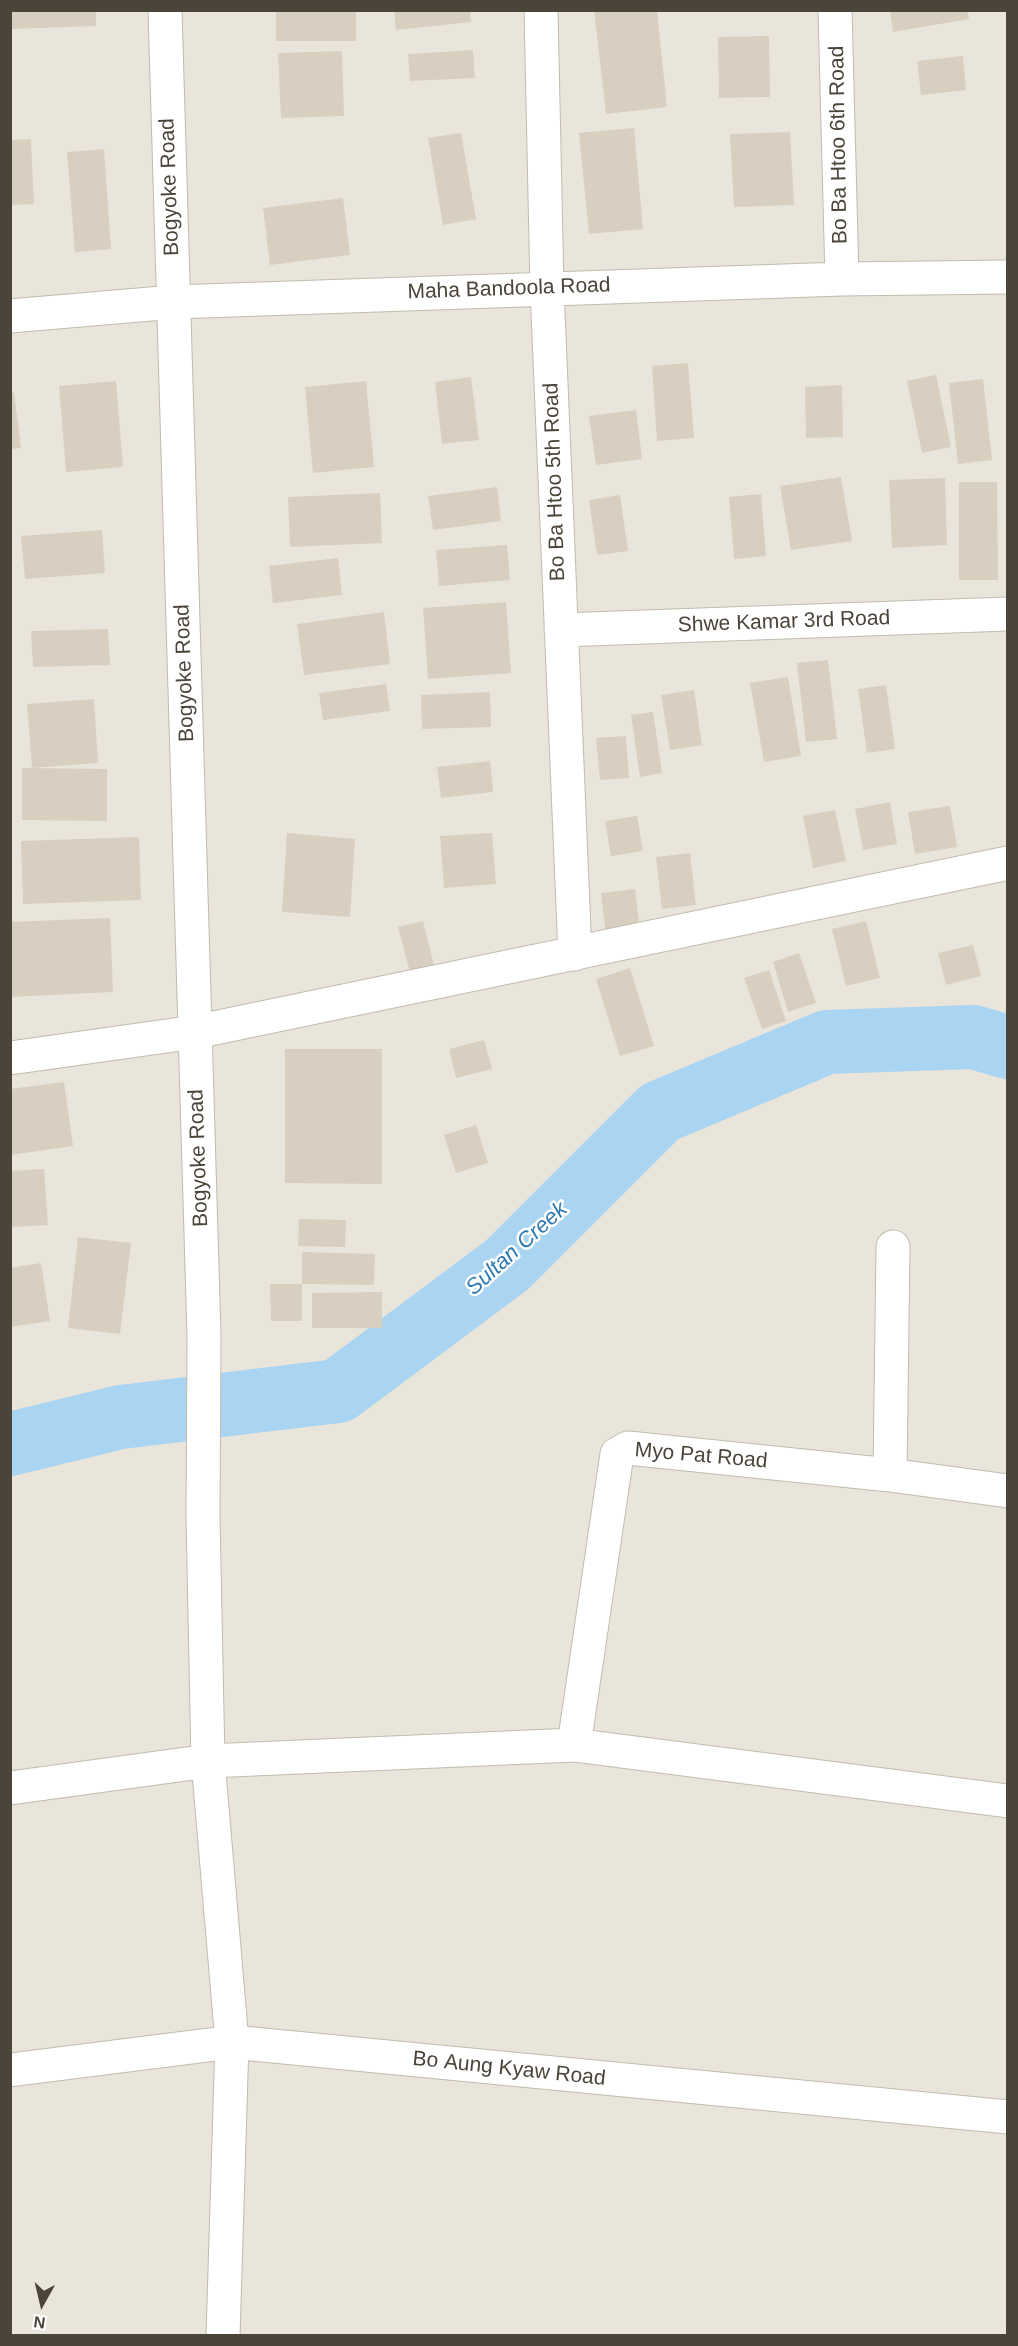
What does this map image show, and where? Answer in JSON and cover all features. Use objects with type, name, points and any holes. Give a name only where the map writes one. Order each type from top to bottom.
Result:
[{"type":"street","name":"Bogyoke Road","points":[[165,10],[204,1335],[202,1518],[208,1761],[232,2042],[224,2336]]},
{"type":"street","name":"Bo Ba Htoo 5th Road","points":[[541,10],[547,288],[575,954]]},
{"type":"street","name":"Bo Ba Htoo 6th Road","points":[[836,10],[842,279]]},
{"type":"street","name":"Maha Bandoola Road","points":[[10,316],[174,302],[842,279],[1008,277]]},
{"type":"street","name":"Shwe Kamar 3rd Road","points":[[561,630],[1008,614]]},
{"type":"street","points":[[10,1058],[195,1032],[1008,863]]},
{"type":"street","points":[[891,1475],[893,1247]]},
{"type":"street","name":"Myo Pat Road","points":[[574,1745],[617,1454],[621,1450],[628,1448],[891,1475],[1008,1491]]},
{"type":"street","points":[[10,1788],[208,1761],[574,1745],[1008,1801]]},
{"type":"street","name":"Bo Aung Kyaw Road","points":[[10,2070],[232,2042],[1008,2117]]},
{"type":"shaded area","points":[[11,11],[1007,11],[1007,2335],[11,2335]]},
{"type":"building","points":[[10,10],[96,10],[96,26],[11,29]]},
{"type":"building","points":[[276,10],[356,10],[356,41],[276,41]]},
{"type":"building","points":[[394,10],[470,10],[471,22],[396,30]]},
{"type":"building","points":[[594,10],[657,10],[667,107],[606,114]]},
{"type":"building","points":[[890,10],[967,10],[969,19],[893,32]]},
{"type":"building","points":[[769,36],[770,97],[719,98],[718,37]]},
{"type":"building","points":[[473,50],[475,78],[410,81],[408,54]]},
{"type":"building","points":[[342,51],[344,116],[281,118],[278,53]]},
{"type":"building","points":[[963,56],[966,90],[921,95],[917,61]]},
{"type":"building","points":[[634,128],[643,229],[589,234],[579,133]]},
{"type":"building","points":[[790,132],[794,205],[734,207],[730,134]]},
{"type":"building","points":[[461,133],[476,219],[443,225],[428,138]]},
{"type":"building","points":[[31,139],[34,204],[10,205],[10,140]]},
{"type":"building","points":[[104,149],[111,249],[75,252],[67,152]]},
{"type":"building","points":[[343,198],[350,255],[270,265],[263,208]]},
{"type":"building","points":[[688,363],[694,438],[657,441],[652,366]]},
{"type":"building","points":[[936,375],[951,447],[922,453],[907,381]]},
{"type":"building","points":[[471,377],[479,440],[442,444],[435,382]]},
{"type":"building","points":[[983,379],[992,460],[958,464],[949,383]]},
{"type":"building","points":[[116,381],[123,467],[66,472],[59,386]]},
{"type":"building","points":[[366,381],[374,467],[313,473],[305,387]]},
{"type":"building","points":[[842,385],[843,437],[806,438],[805,387]]},
{"type":"building","points":[[14,392],[21,448],[10,449],[10,393]]},
{"type":"building","points":[[636,410],[642,459],[596,465],[589,416]]},
{"type":"building","points":[[841,477],[852,541],[791,550],[780,486]]},
{"type":"building","points":[[945,478],[947,545],[892,548],[889,480]]},
{"type":"building","points":[[959,482],[997,482],[998,580],[959,580]]},
{"type":"building","points":[[497,487],[501,521],[433,530],[428,496]]},
{"type":"building","points":[[380,493],[382,543],[290,547],[288,497]]},
{"type":"building","points":[[761,494],[766,556],[734,559],[729,497]]},
{"type":"building","points":[[620,495],[628,551],[597,555],[589,500]]},
{"type":"building","points":[[102,530],[105,573],[25,579],[21,536]]},
{"type":"building","points":[[507,545],[510,580],[439,586],[436,550]]},
{"type":"building","points":[[338,558],[342,595],[273,603],[269,566]]},
{"type":"building","points":[[506,602],[511,673],[428,679],[423,608]]},
{"type":"building","points":[[384,612],[390,664],[304,675],[297,624]]},
{"type":"building","points":[[108,629],[110,665],[33,667],[31,631]]},
{"type":"building","points":[[828,660],[837,739],[806,742],[797,663]]},
{"type":"building","points":[[788,677],[801,756],[764,762],[750,683]]},
{"type":"building","points":[[386,684],[390,711],[323,720],[319,693]]},
{"type":"building","points":[[886,685],[895,749],[867,753],[858,689]]},
{"type":"building","points":[[694,690],[702,745],[670,750],[661,695]]},
{"type":"building","points":[[490,692],[491,727],[422,729],[421,695]]},
{"type":"building","points":[[94,699],[98,763],[32,768],[27,704]]},
{"type":"building","points":[[653,712],[662,773],[640,777],[631,715]]},
{"type":"building","points":[[626,736],[629,778],[600,780],[596,738]]},
{"type":"building","points":[[490,761],[493,792],[441,798],[437,767]]},
{"type":"building","points":[[22,768],[107,769],[107,821],[22,820]]},
{"type":"building","points":[[890,802],[897,844],[863,850],[855,809]]},
{"type":"building","points":[[950,806],[957,847],[915,854],[908,812]]},
{"type":"building","points":[[835,810],[846,861],[813,868],[803,816]]},
{"type":"building","points":[[637,816],[643,851],[611,856],[605,821]]},
{"type":"building","points":[[287,833],[355,839],[350,917],[282,912]]},
{"type":"building","points":[[492,833],[496,884],[444,888],[440,836]]},
{"type":"building","points":[[139,837],[141,900],[23,904],[21,841]]},
{"type":"building","points":[[690,853],[696,905],[662,909],[656,857]]},
{"type":"building","points":[[635,889],[640,931],[606,935],[601,893]]},
{"type":"building","points":[[110,918],[113,992],[10,997],[10,922]]},
{"type":"building","points":[[423,921],[435,969],[411,976],[398,927]]},
{"type":"building","points":[[866,921],[880,978],[846,986],[832,929]]},
{"type":"building","points":[[973,945],[981,976],[946,985],[938,953]]},
{"type":"building","points":[[799,953],[816,1003],[788,1012],[773,962]]},
{"type":"building","points":[[630,968],[654,1046],[620,1056],[596,979]]},
{"type":"building","points":[[769,970],[786,1021],[762,1029],[744,978]]},
{"type":"building","points":[[484,1040],[492,1069],[456,1078],[449,1049]]},
{"type":"building","points":[[285,1049],[382,1049],[382,1184],[285,1183]]},
{"type":"building","points":[[64,1082],[73,1146],[10,1155],[10,1089]]},
{"type":"building","points":[[476,1125],[488,1163],[456,1173],[444,1135]]},
{"type":"building","points":[[44,1169],[48,1225],[10,1227],[10,1171]]},
{"type":"building","points":[[299,1219],[346,1220],[345,1247],[298,1246]]},
{"type":"building","points":[[78,1237],[131,1243],[120,1334],[68,1328]]},
{"type":"building","points":[[302,1252],[375,1254],[374,1285],[302,1284]]},
{"type":"building","points":[[41,1263],[50,1321],[10,1327],[10,1268]]},
{"type":"building","points":[[270,1284],[302,1284],[302,1321],[271,1321]]},
{"type":"building","points":[[382,1292],[382,1328],[312,1328],[312,1293]]},
{"type":"waterway","name":"Sultan Creek","points":[[10,1444],[121,1417],[338,1391],[507,1265],[660,1112],[827,1042],[973,1037],[1008,1047]]}]
